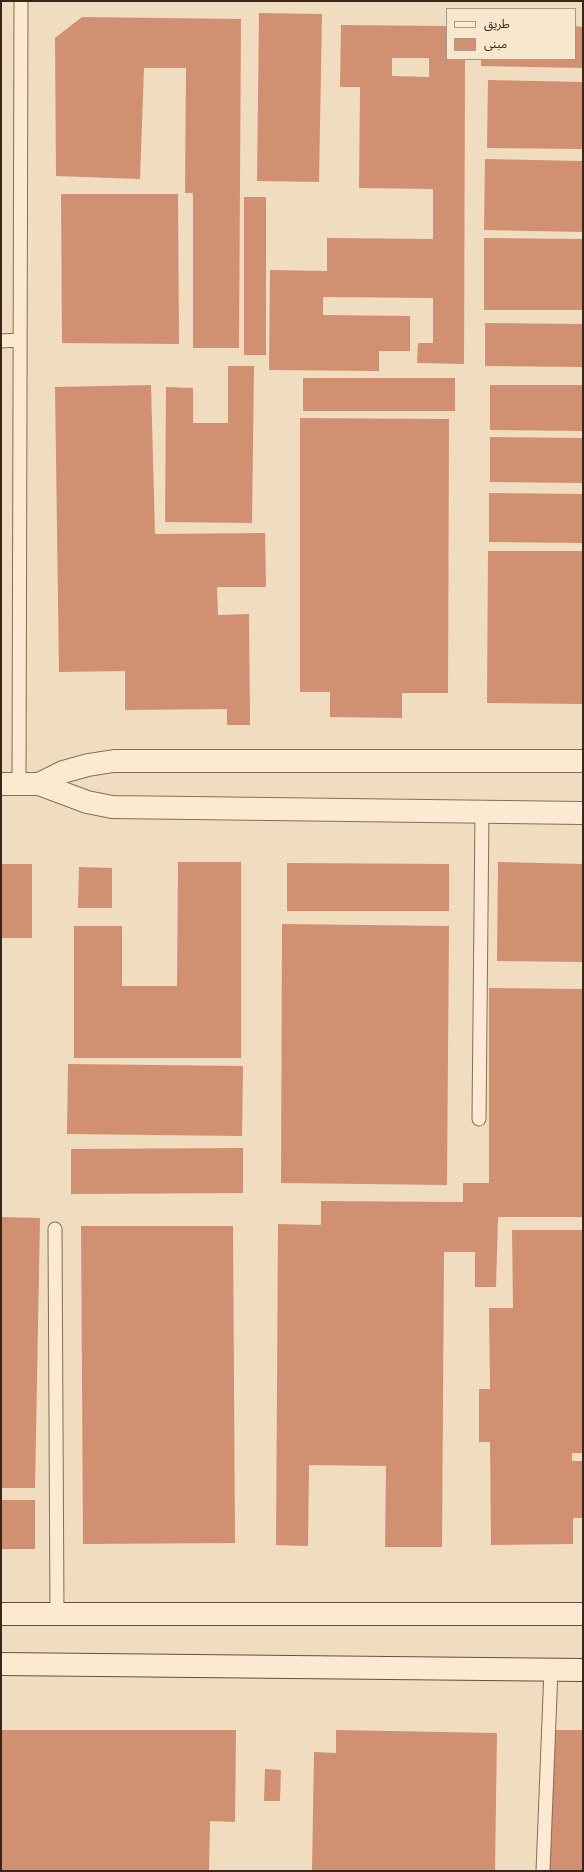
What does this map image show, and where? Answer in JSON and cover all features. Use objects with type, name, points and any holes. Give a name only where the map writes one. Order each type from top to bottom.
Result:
[{"type":"main road","points":[[20,784],[88,765],[114,762],[583,761]]},
{"type":"main road","points":[[20,784],[87,802],[112,807],[583,813]]},
{"type":"main road","points":[[1,1614],[583,1614]]},
{"type":"main road","points":[[2,1665],[583,1670]]},
{"type":"lane","points":[[20,784],[19,340],[21,1]]},
{"type":"lane","points":[[1,341],[19,340]]},
{"type":"lane","points":[[479,1119],[482,811]]},
{"type":"lane","points":[[55,1229],[57,1614]]},
{"type":"lane","points":[[543,1871],[551,1670]]},
{"type":"building","points":[[259,13],[322,14],[319,182],[257,181]]},
{"type":"building","points":[[82,17],[241,19],[239,348],[193,348],[193,193],[185,193],[186,68],[144,68],[140,179],[56,176],[55,38]]},
{"type":"building","points":[[341,25],[446,26],[446,60],[465,60],[464,364],[417,363],[418,343],[433,343],[433,298],[323,297],[323,315],[410,316],[410,351],[379,351],[379,371],[269,370],[270,270],[327,271],[327,238],[433,239],[433,189],[359,188],[360,87],[340,87]],"holes":[[[392,58],[429,58],[429,77],[392,76]]]},
{"type":"building","points":[[576,26],[583,27],[583,68],[481,66],[481,60],[576,60]]},
{"type":"building","points":[[488,80],[583,82],[583,149],[487,148]]},
{"type":"building","points":[[485,159],[583,161],[583,232],[484,230]]},
{"type":"building","points":[[61,194],[178,194],[179,344],[62,343]]},
{"type":"building","points":[[244,197],[266,197],[266,355],[244,355]]},
{"type":"building","points":[[484,238],[583,239],[583,310],[484,310]]},
{"type":"building","points":[[485,323],[583,324],[583,367],[485,366]]},
{"type":"building","points":[[228,366],[254,366],[252,523],[165,522],[166,387],[193,388],[193,423],[228,423]]},
{"type":"building","points":[[303,378],[455,378],[455,411],[303,411]]},
{"type":"building","points":[[151,385],[155,534],[265,533],[266,587],[217,587],[218,615],[249,614],[250,725],[227,725],[227,709],[125,710],[125,671],[59,672],[55,387]]},
{"type":"building","points":[[490,385],[583,385],[583,431],[490,430]]},
{"type":"building","points":[[300,418],[449,419],[448,693],[402,693],[402,718],[330,717],[330,692],[300,692]]},
{"type":"building","points":[[490,437],[583,438],[583,483],[490,482]]},
{"type":"building","points":[[489,493],[583,494],[583,543],[489,542]]},
{"type":"building","points":[[488,551],[583,551],[583,704],[487,703]]},
{"type":"building","points":[[178,862],[241,862],[241,1058],[74,1058],[74,926],[122,926],[122,986],[177,986]]},
{"type":"building","points":[[498,862],[583,864],[583,962],[497,961]]},
{"type":"building","points":[[287,863],[449,864],[449,911],[287,911]]},
{"type":"building","points":[[1,864],[32,864],[32,938],[1,938]]},
{"type":"building","points":[[79,867],[112,868],[112,908],[78,908]]},
{"type":"building","points":[[282,924],[449,926],[447,1185],[281,1183]]},
{"type":"building","points":[[489,988],[583,989],[583,1217],[498,1217],[496,1287],[475,1287],[475,1252],[444,1252],[442,1547],[385,1547],[386,1466],[309,1465],[308,1546],[276,1545],[278,1224],[321,1225],[321,1201],[463,1202],[463,1183],[489,1183]]},
{"type":"building","points":[[68,1064],[243,1066],[242,1136],[67,1134]]},
{"type":"building","points":[[243,1148],[243,1193],[71,1194],[71,1149]]},
{"type":"building","points":[[1,1217],[40,1218],[35,1488],[1,1488]]},
{"type":"building","points":[[81,1226],[233,1226],[235,1543],[83,1544]]},
{"type":"building","points":[[512,1230],[583,1230],[583,1453],[572,1453],[572,1461],[583,1461],[583,1518],[573,1518],[573,1544],[491,1545],[490,1442],[479,1442],[479,1389],[490,1389],[489,1308],[513,1308]]},
{"type":"building","points":[[1,1500],[35,1500],[35,1549],[1,1549]]},
{"type":"building","points":[[1,1730],[236,1730],[235,1822],[210,1821],[209,1871],[1,1871]]},
{"type":"building","points":[[336,1730],[497,1733],[495,1871],[312,1871],[314,1752],[336,1753]]},
{"type":"building","points":[[552,1730],[583,1730],[583,1871],[550,1871]]},
{"type":"building","points":[[265,1769],[281,1770],[280,1801],[264,1801]]}]
